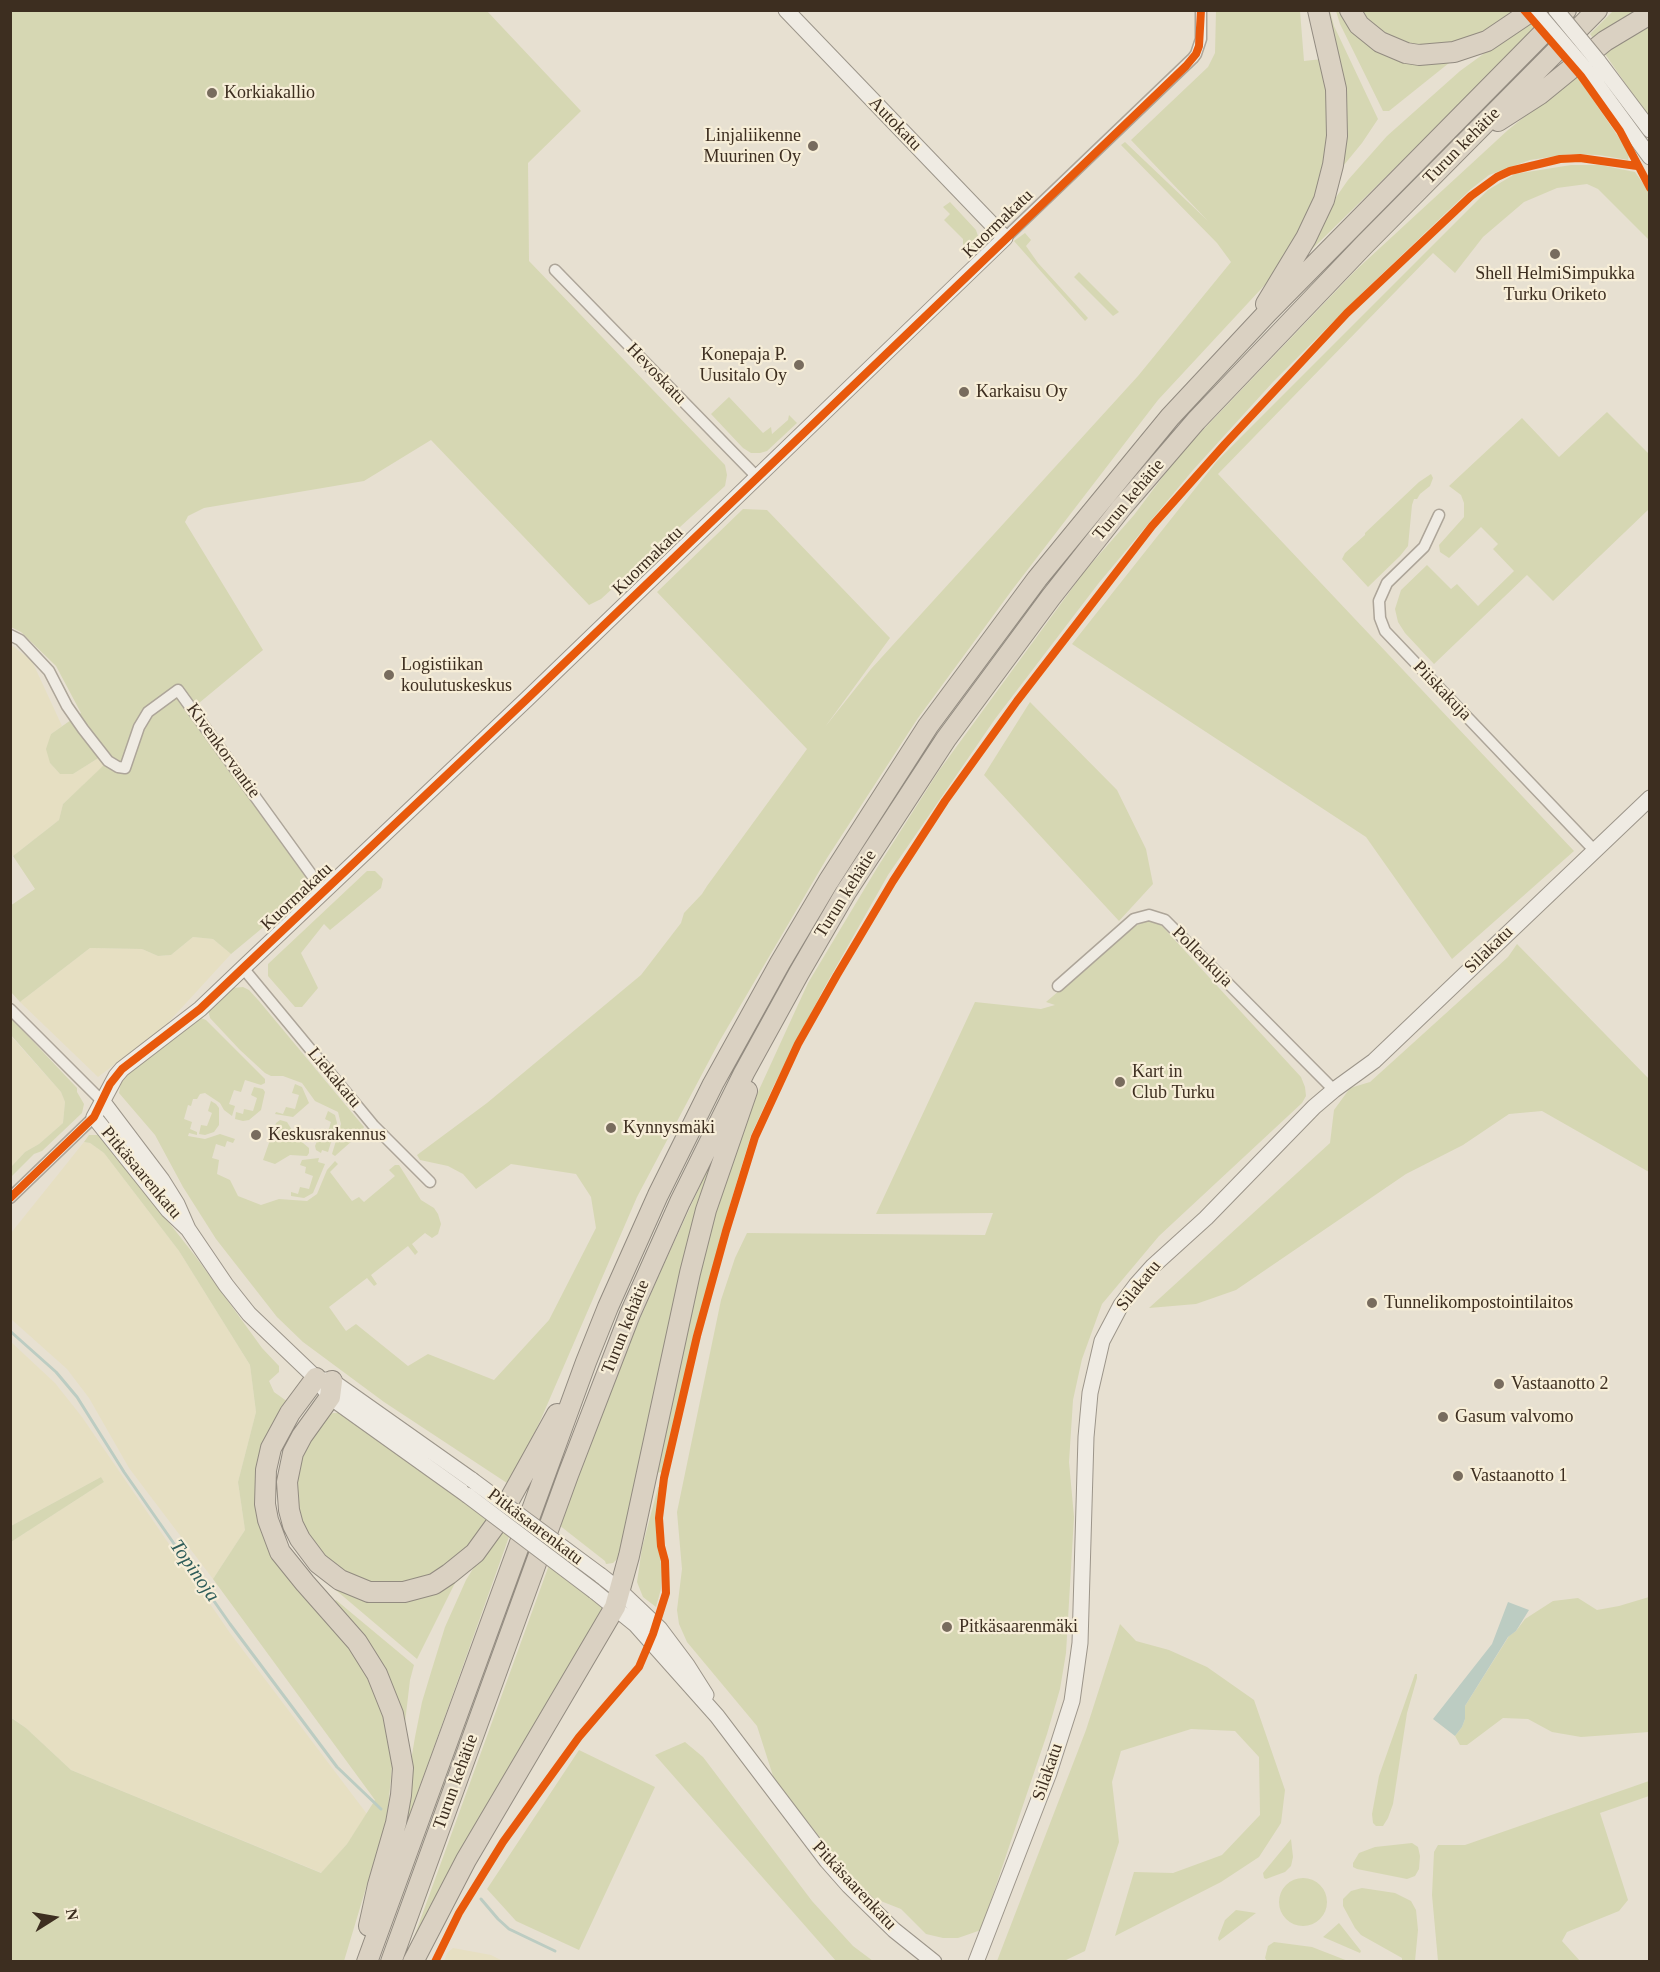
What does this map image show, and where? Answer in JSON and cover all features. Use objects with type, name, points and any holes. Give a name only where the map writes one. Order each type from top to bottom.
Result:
[{"type":"highway","points":[[1251,330],[1306,238],[1324,200],[1333,165],[1337,136],[1336,89],[1318,10]]},
{"type":"highway","points":[[1350,10],[1359,25],[1380,42],[1406,53],[1419,55],[1454,52],[1487,41],[1534,10]]},
{"type":"highway","name":"Turun kehätie","points":[[367,1962],[608,1307],[658,1195],[712,1084],[774,972],[828,882],[928,726],[1037,579],[1170,417],[1251,330],[1566,10]]},
{"type":"highway","name":"Turun kehätie","points":[[391,1962],[568,1475],[630,1314],[680,1202],[768,1028],[846,892],[946,739],[1051,597],[1122,507],[1196,420],[1463,144],[1597,10]]},
{"type":"highway","points":[[1463,144],[1540,94],[1605,41],[1650,14]]},
{"type":"highway","points":[[413,1962],[466,1860],[617,1599],[629,1556],[690,1273],[706,1210],[768,1028]]},
{"type":"highway","points":[[326,1385],[291,1461],[287,1494],[293,1525],[300,1539],[318,1563],[340,1581],[369,1592],[404,1592],[434,1584],[475,1553],[496,1524],[586,1362]]},
{"type":"highway","points":[[326,1385],[290,1413],[271,1448],[266,1470],[265,1504],[268,1520],[280,1552],[304,1583],[357,1642],[377,1674],[393,1714],[403,1768],[401,1795],[361,1962]]},
{"type":"street","name":"Autokatu","points":[[786,10],[1005,238]]},
{"type":"street","points":[[1534,10],[1592,66],[1650,130]]},
{"type":"street","points":[[1556,10],[1650,157]]},
{"type":"street","name":"Kuormakatu","points":[[94,1117],[110,1084],[122,1069],[200,1009],[324,892],[1193,58],[1201,39],[1201,12]]},
{"type":"street","name":"Hevoskatu","points":[[555,270],[757,477]]},
{"type":"street","name":"Piiskakuja","points":[[1439,515],[1424,547],[1387,583],[1379,601],[1380,618],[1385,631],[1594,850]]},
{"type":"street","name":"Kivenkorvantie","points":[[10,635],[20,640],[49,671],[67,706],[83,729],[108,761],[118,767],[125,768],[139,727],[148,712],[178,690],[324,892]]},
{"type":"street","name":"Silakatu","points":[[976,1962],[1048,1773],[1072,1701],[1080,1643],[1086,1437],[1093,1376],[1102,1341],[1121,1305],[1136,1285],[1334,1090],[1374,1061],[1650,798]]},
{"type":"street","name":"Pollenkuja","points":[[1058,986],[1134,919],[1149,915],[1165,920],[1334,1090]]},
{"type":"street","name":"Liekakatu","points":[[243,968],[377,1129],[430,1182]]},
{"type":"street","points":[[10,1009],[102,1102]]},
{"type":"street","name":"Pitkäsaarenkatu","points":[[102,1102],[162,1180],[188,1228],[226,1285],[249,1314],[326,1385],[466,1495],[594,1591],[617,1599]]},
{"type":"street","points":[[10,1198],[94,1117]]},
{"type":"street","name":"Pitkäsaarenkatu","points":[[94,1117],[168,1210],[188,1228]]},
{"type":"street","name":"Pitkäsaarenkatu","points":[[326,1385],[472,1480],[600,1575],[636,1625],[717,1716],[827,1861],[849,1886],[894,1929],[934,1962]]},
{"type":"shaded area","points":[[10,644],[32,661],[62,726],[51,734],[50,763],[60,774],[73,774],[100,757],[106,764],[63,804],[59,820],[13,856],[10,852]]},
{"type":"shaded area","points":[[193,937],[213,939],[231,954],[164,1027],[98,1077],[20,1002],[90,948],[142,949],[158,956],[171,955]]},
{"type":"shaded area","points":[[10,1035],[61,1092],[65,1102],[63,1123],[39,1144],[25,1152],[11,1167]]},
{"type":"shaded area","points":[[84,1142],[90,1143],[104,1153],[179,1251],[250,1365],[256,1412],[238,1482],[245,1530],[213,1579],[129,1468],[89,1398],[67,1369],[11,1319],[11,1233]]},
{"type":"shaded area","points":[[10,1341],[55,1383],[82,1417],[230,1633],[367,1814],[347,1844],[322,1873],[71,1770],[11,1717],[11,1542],[104,1482],[101,1477],[11,1526]]},
{"type":"shaded area","points":[[1508,1602],[1529,1610],[1516,1631],[1508,1637],[1465,1706],[1465,1719],[1455,1736],[1433,1719],[1492,1644]]},
{"type":"shaded area","points":[[453,1948],[491,1955],[503,1961],[444,1961],[447,1953]]},
{"type":"green space","points":[[1517,10],[1481,37],[1432,51],[1382,37],[1358,11]]},
{"type":"green space","points":[[11,11],[487,11],[581,111],[528,163],[529,261],[725,465],[727,475],[725,486],[601,599],[589,605],[431,440],[364,481],[204,508],[188,516],[185,522],[263,650],[193,708],[319,881],[231,954],[213,939],[193,937],[171,955],[158,956],[142,949],[90,948],[20,1002],[11,992],[10,906],[35,889],[13,856],[59,820],[63,804],[105,764],[100,757],[73,774],[60,774],[50,763],[46,749],[51,734],[81,713],[56,666],[21,632],[11,627]]},
{"type":"green space","points":[[1216,11],[1300,11],[1304,61],[1322,59],[1327,85],[1327,154],[1315,205],[1274,275],[1158,400],[1012,590],[918,718],[827,858],[719,1042],[637,1197],[510,1485],[384,1402],[303,1342],[277,1317],[216,1239],[183,1187],[155,1135],[119,1093],[121,1082],[132,1070],[201,1018],[206,1020],[265,1079],[265,1083],[261,1085],[245,1080],[241,1092],[234,1090],[229,1104],[235,1106],[232,1116],[224,1110],[220,1103],[205,1093],[193,1099],[191,1106],[188,1105],[184,1119],[192,1122],[190,1129],[197,1132],[197,1135],[189,1133],[188,1136],[205,1139],[220,1134],[235,1139],[233,1143],[227,1141],[225,1147],[216,1144],[212,1158],[219,1160],[217,1174],[230,1180],[238,1196],[261,1205],[279,1199],[307,1201],[317,1194],[327,1170],[335,1161],[338,1164],[330,1172],[352,1201],[359,1197],[364,1202],[395,1176],[389,1170],[399,1165],[421,1200],[434,1208],[438,1214],[441,1224],[438,1234],[432,1238],[425,1233],[412,1244],[418,1252],[415,1255],[408,1246],[371,1275],[377,1284],[374,1286],[367,1278],[329,1307],[346,1331],[356,1324],[408,1366],[428,1354],[494,1380],[549,1320],[596,1228],[591,1197],[576,1174],[511,1164],[476,1189],[463,1174],[448,1166],[420,1160],[417,1155],[487,1103],[641,975],[681,923],[684,913],[702,894],[807,749],[657,592],[743,509],[767,510],[890,638],[825,727],[871,669],[1138,376],[1231,262],[1217,243],[1121,145],[1125,142],[1208,221],[1131,140],[1208,67],[1215,53]]},
{"type":"green space","points":[[1324,11],[1330,11],[1334,26],[1378,119],[1339,171]]},
{"type":"green space","points":[[1336,11],[1342,11],[1358,34],[1454,59],[1389,111],[1383,111],[1340,24]]},
{"type":"green space","points":[[1613,11],[1642,11],[1595,41],[1590,34]]},
{"type":"green space","points":[[1649,19],[1649,118],[1603,51]]},
{"type":"green space","points":[[1530,20],[1535,27],[1489,76],[1306,255],[1332,203],[1348,180],[1387,136],[1460,71]]},
{"type":"green space","points":[[1576,75],[1626,148],[1629,155],[1628,160],[1599,155],[1570,154],[1530,160],[1489,175],[1471,189],[1364,291],[1273,382],[1193,470],[1098,584],[995,719],[888,875],[823,990],[751,1135],[721,1234],[663,1472],[655,1473],[706,1232],[736,1140],[808,983],[938,772],[1084,572],[1134,515],[1179,455],[1356,270],[1508,130]]},
{"type":"green space","points":[[1571,165],[1600,165],[1635,172],[1649,192],[1649,240],[1598,189],[1587,184],[1557,188],[1524,202],[1483,237],[1455,273],[1433,253],[1218,474],[1574,851],[1452,959],[1366,837],[1072,644],[1217,461],[1488,190],[1515,174]]},
{"type":"green space","points":[[950,202],[976,230],[979,239],[978,247],[970,259],[963,248],[963,239],[944,220],[950,214],[943,207]]},
{"type":"green space","points":[[1025,233],[1031,240],[1026,246],[1038,263],[1088,318],[1085,321],[1014,241]]},
{"type":"green space","points":[[1079,272],[1119,312],[1113,316],[1074,277]]},
{"type":"green space","points":[[729,397],[763,433],[771,427],[772,434],[788,420],[789,415],[797,423],[767,451],[751,453],[743,448],[711,414]]},
{"type":"green space","points":[[1607,412],[1649,454],[1649,509],[1553,601],[1527,575],[1434,664],[1405,633],[1398,622],[1395,609],[1401,590],[1427,565],[1451,589],[1457,584],[1478,606],[1514,571],[1493,549],[1498,544],[1481,527],[1449,558],[1440,552],[1439,545],[1464,517],[1464,503],[1461,495],[1449,486],[1522,418],[1559,457]]},
{"type":"green space","points":[[1431,474],[1433,478],[1430,486],[1417,499],[1414,499],[1412,505],[1408,546],[1368,587],[1342,559],[1345,553],[1419,482]]},
{"type":"green space","points":[[1030,702],[1117,790],[1146,849],[1153,884],[1119,921],[984,775]]},
{"type":"green space","points":[[367,871],[375,871],[383,879],[381,888],[330,930],[324,924],[301,953],[318,988],[302,1007],[295,1007],[268,976],[268,964]]},
{"type":"green space","points":[[1147,921],[1155,921],[1162,926],[1301,1077],[1306,1096],[1302,1103],[1159,1236],[1102,1304],[1082,1359],[1073,1400],[1069,1462],[1074,1517],[1066,1653],[1060,1689],[981,1930],[958,1938],[943,1938],[926,1934],[901,1909],[873,1898],[840,1863],[774,1779],[757,1726],[687,1642],[679,1624],[677,1610],[682,1569],[677,1512],[721,1300],[735,1258],[747,1233],[985,1235],[993,1213],[876,1214],[975,1002],[1041,1009],[1055,1005],[1046,1002],[1135,926]]},
{"type":"green space","points":[[1517,944],[1649,1079],[1649,1172],[1542,1111],[1509,1114],[1463,1145],[1406,1174],[1236,1290],[1196,1304],[1149,1308],[1330,1143],[1334,1110],[1350,1088],[1370,1082],[1508,957]]},
{"type":"green space","points":[[243,987],[259,1001],[364,1127],[362,1132],[335,1156],[332,1154],[341,1124],[338,1112],[315,1101],[302,1083],[283,1076],[271,1076],[265,1073],[210,1018],[208,1010],[233,988]]},
{"type":"green space","points":[[11,1018],[77,1088],[84,1104],[82,1113],[11,1177],[11,1167],[25,1152],[39,1144],[63,1123],[65,1102],[61,1092],[11,1035]]},
{"type":"green space","points":[[295,1084],[302,1087],[309,1103],[293,1117],[275,1114],[276,1112],[283,1114],[286,1107],[295,1109],[299,1095],[292,1093]]},
{"type":"green space","points":[[254,1087],[263,1089],[265,1092],[261,1110],[249,1120],[235,1119],[236,1112],[243,1114],[244,1109],[253,1111],[257,1098],[251,1095]]},
{"type":"green space","points":[[211,1101],[219,1108],[219,1125],[214,1132],[199,1134],[201,1125],[207,1126],[212,1113],[208,1111]]},
{"type":"green space","points":[[328,1111],[335,1115],[337,1123],[328,1152],[322,1150],[321,1153],[316,1150],[315,1146],[320,1134],[327,1135],[331,1122],[325,1119]]},
{"type":"green space","points":[[280,1120],[287,1122],[297,1138],[309,1148],[307,1156],[290,1155],[275,1164],[263,1160],[276,1123]]},
{"type":"green space","points":[[89,1135],[100,1135],[196,1257],[262,1348],[279,1366],[279,1372],[269,1381],[274,1392],[288,1402],[258,1510],[367,1671],[385,1716],[393,1757],[387,1818],[344,1961],[11,1961],[10,1717],[26,1728],[71,1770],[321,1873],[347,1844],[375,1800],[213,1579],[245,1530],[238,1482],[256,1412],[250,1365],[179,1251],[104,1153],[90,1143],[84,1142]]},
{"type":"green space","points":[[719,1145],[624,1544],[619,1557],[613,1563],[606,1564],[559,1525],[631,1339]]},
{"type":"green space","points":[[319,1158],[318,1162],[325,1164],[313,1193],[304,1198],[291,1196],[291,1192],[298,1194],[300,1187],[309,1189],[313,1176],[305,1173],[306,1167],[300,1165],[302,1160]]},
{"type":"green space","points":[[341,1413],[491,1521],[481,1535],[446,1569],[405,1585],[371,1583],[355,1578],[324,1556],[305,1529],[301,1519],[296,1484],[302,1453],[327,1416]]},
{"type":"green space","points":[[101,1477],[104,1482],[11,1542],[11,1526]]},
{"type":"green space","points":[[658,1487],[660,1487],[656,1530],[662,1570],[661,1589],[656,1607],[643,1597],[637,1582],[642,1548]]},
{"type":"green space","points":[[499,1527],[510,1534],[395,1856],[422,1702],[445,1627],[466,1580]]},
{"type":"green space","points":[[549,1565],[607,1608],[405,1962]]},
{"type":"green space","points":[[460,1573],[417,1659],[331,1586],[334,1583],[362,1596]]},
{"type":"green space","points":[[1649,1597],[1649,1732],[1581,1737],[1552,1732],[1528,1719],[1503,1718],[1467,1745],[1460,1745],[1455,1736],[1465,1719],[1465,1706],[1509,1636],[1525,1619],[1553,1601],[1578,1598],[1597,1610]]},
{"type":"green space","points":[[336,1600],[414,1665],[404,1731],[332,1604]]},
{"type":"green space","points":[[1120,1624],[1136,1641],[1169,1650],[1207,1667],[1254,1700],[1285,1790],[1281,1823],[1259,1857],[1221,1882],[1115,1936],[1134,1872],[1173,1873],[1222,1855],[1260,1815],[1259,1757],[1235,1731],[1191,1729],[1121,1751],[1112,1782],[1119,1842],[1085,1951],[1064,1961],[997,1961],[1086,1730]]},
{"type":"green space","points":[[1415,1674],[1417,1678],[1407,1713],[1393,1804],[1383,1826],[1376,1826],[1373,1823],[1372,1814],[1379,1776]]},
{"type":"green space","points":[[685,1742],[703,1757],[812,1901],[853,1946],[873,1961],[836,1961],[655,1755]]},
{"type":"green space","points":[[579,1750],[655,1787],[579,1950],[516,1921],[487,1889]]},
{"type":"green space","points":[[1649,1781],[1649,1796],[1600,1813],[1628,1900],[1619,1911],[1567,1932],[1562,1941],[1580,1961],[1438,1961],[1432,1895],[1434,1852],[1438,1845],[1465,1845]]},
{"type":"green space","points":[[1291,1839],[1293,1857],[1291,1866],[1285,1872],[1264,1878],[1263,1873]]},
{"type":"green space","points":[[1412,1843],[1418,1847],[1420,1856],[1419,1869],[1415,1876],[1407,1879],[1353,1867],[1359,1853],[1375,1847]]},
{"type":"green space","points":[[1298,1878],[1308,1878],[1320,1885],[1327,1897],[1327,1907],[1320,1919],[1308,1926],[1298,1926],[1283,1915],[1279,1907],[1279,1897],[1290,1882]]},
{"type":"green space","points":[[1362,1888],[1395,1893],[1411,1901],[1416,1910],[1418,1930],[1415,1961],[1402,1961],[1402,1958],[1361,1935],[1355,1928],[1343,1906],[1343,1899],[1351,1891]]},
{"type":"green space","points":[[1236,1910],[1256,1913],[1219,1941],[1225,1920]]},
{"type":"green space","points":[[1339,1923],[1361,1951],[1360,1953],[1323,1937]]},
{"type":"green space","points":[[1274,1942],[1312,1947],[1348,1961],[1267,1961],[1265,1958],[1268,1946]]},
{"type":"waterway","name":"Topinoja","points":[[10,1331],[56,1372],[77,1397],[124,1472],[230,1624],[337,1767],[381,1809]]},
{"type":"waterway","name":"Topinoja","points":[[481,1899],[509,1929],[555,1951]]},
{"type":"cycle path","points":[[10,1198],[94,1117],[110,1084],[122,1069],[200,1009],[527,699],[1186,66],[1196,54],[1199,46],[1201,10]]},
{"type":"cycle path","points":[[1524,10],[1581,76],[1620,131],[1650,188]]},
{"type":"cycle path","points":[[435,1962],[459,1913],[503,1842],[579,1737],[639,1667],[653,1634],[666,1593],[665,1561],[661,1546],[659,1518],[664,1478],[697,1336],[755,1137],[798,1044],[837,975],[893,881],[945,801],[1017,701],[1152,526],[1347,313],[1471,196],[1497,177],[1510,171],[1560,159],[1580,158],[1637,166]]},
{"type":"place","name":"Korkiakallio","points":[[212,93]]},
{"type":"place","name":"Linjaliikenne Muurinen Oy","points":[[813,146]]},
{"type":"place","name":"Shell HelmiSimpukka Turku Oriketo","points":[[1555,254]]},
{"type":"place","name":"Konepaja P. Uusitalo Oy","points":[[799,365]]},
{"type":"place","name":"Karkaisu Oy","points":[[964,392]]},
{"type":"place","name":"Logistiikan koulutuskeskus","points":[[389,675]]},
{"type":"place","name":"Kart in Club Turku","points":[[1120,1082]]},
{"type":"place","name":"Kynnysmäki","points":[[611,1128]]},
{"type":"place","name":"Keskusrakennus","points":[[256,1135]]},
{"type":"place","name":"Tunnelikompostointilaitos","points":[[1372,1303]]},
{"type":"place","name":"Vastaanotto 2","points":[[1499,1384]]},
{"type":"place","name":"Gasum valvomo","points":[[1443,1417]]},
{"type":"place","name":"Vastaanotto 1","points":[[1458,1476]]},
{"type":"place","name":"Pitkäsaarenmäki","points":[[947,1627]]}]
